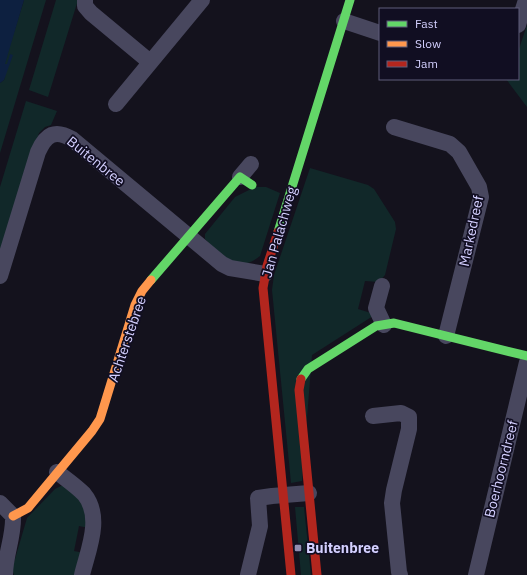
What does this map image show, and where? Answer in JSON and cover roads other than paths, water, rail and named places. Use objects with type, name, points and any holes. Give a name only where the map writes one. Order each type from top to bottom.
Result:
[{"type":"street","points":[[85,0],[85,6],[91,14],[150,62]]},
{"type":"street","points":[[116,104],[202,0]]},
{"type":"street","name":"Jan Palachweg","points":[[291,575],[264,296],[265,274],[350,0]]},
{"type":"street","points":[[519,22],[526,0]]},
{"type":"street","points":[[344,21],[379,33]]},
{"type":"street","name":"Markedreef","points":[[394,127],[450,144],[459,152],[479,187],[481,197],[446,336]]},
{"type":"street","name":"Buitenbree","points":[[0,276],[38,152],[42,142],[56,133],[72,139],[222,264],[230,268],[265,274]]},
{"type":"street","name":"Achterstebree","points":[[13,516],[28,508],[92,431],[100,419],[138,298],[177,249],[246,181],[251,164]]},
{"type":"street","points":[[382,286],[376,308],[384,325]]},
{"type":"street","points":[[317,575],[299,390],[299,384],[302,377],[308,369],[376,326],[394,323],[527,356]]},
{"type":"street","name":"Boerhoorndreef","points":[[476,575],[527,362]]},
{"type":"street","points":[[373,416],[401,413],[409,417],[409,429],[392,503],[400,575]]},
{"type":"street","points":[[57,472],[83,494],[90,503],[93,513],[93,530],[82,575]]},
{"type":"street","points":[[248,575],[260,526],[258,498],[309,493]]},
{"type":"street","points":[[0,503],[13,516],[14,530],[5,564],[4,575]]},
{"type":"water","points":[[0,0],[24,0],[5,64],[7,64],[10,54],[13,55],[4,80],[0,83]]},
{"type":"place","name":"Buitenbree","points":[[298,548]]}]
